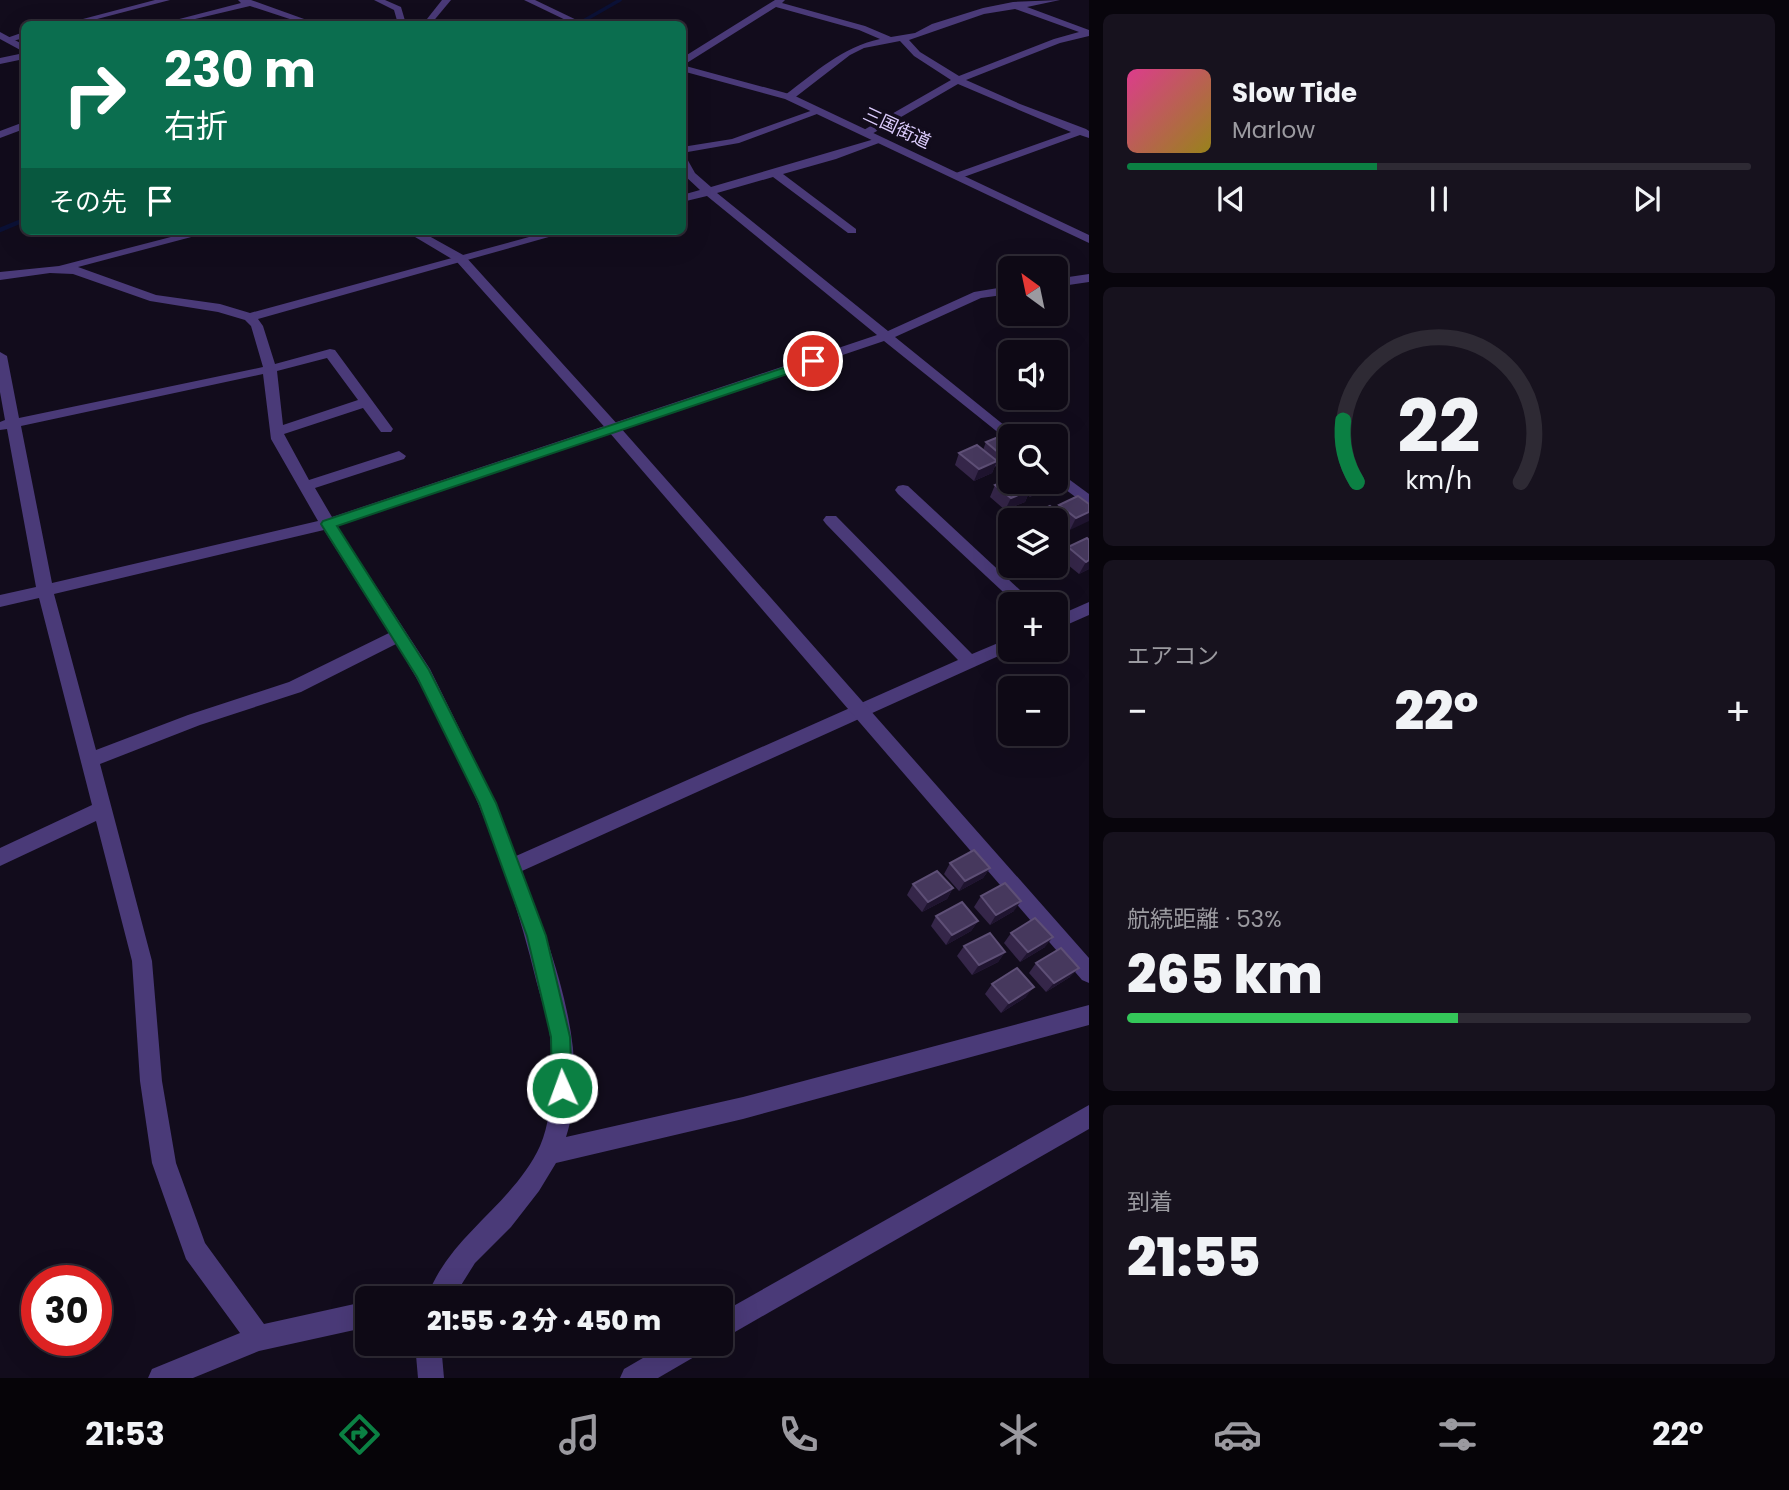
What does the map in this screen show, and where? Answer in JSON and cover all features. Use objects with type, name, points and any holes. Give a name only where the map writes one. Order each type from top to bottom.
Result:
[{"type":"street","points":[[82,21],[166,0]]},
{"type":"street","points":[[378,0],[398,9],[401,21]]},
{"type":"street","points":[[429,21],[447,0]]},
{"type":"street","points":[[528,0],[574,21]]},
{"type":"street","points":[[789,97],[847,53],[861,46],[903,39],[971,14],[1056,0]]},
{"type":"street","points":[[176,21],[246,1],[304,21]]},
{"type":"street","points":[[686,62],[777,1],[862,28],[889,40]]},
{"type":"street","points":[[1013,5],[1089,33]]},
{"type":"street","points":[[142,7],[157,21]]},
{"type":"street","points":[[277,20],[288,16]]},
{"type":"street","points":[[866,133],[957,80],[1057,41],[1089,33]]},
{"type":"street","points":[[4,37],[21,47]]},
{"type":"street","points":[[903,39],[913,54],[957,80],[1086,132]]},
{"type":"street","points":[[0,61],[21,57]]},
{"type":"street","name":"三国街道","points":[[686,66],[789,97],[1089,239]]},
{"type":"street","points":[[686,149],[732,143],[820,111]]},
{"type":"street","points":[[0,135],[21,126]]},
{"type":"street","points":[[957,176],[1086,132]]},
{"type":"street","points":[[686,198],[882,140]]},
{"type":"street","points":[[686,167],[690,175],[709,192],[998,427]]},
{"type":"street","points":[[775,173],[852,231]]},
{"type":"street","points":[[0,276],[61,268],[192,235]]},
{"type":"street","points":[[418,235],[461,259],[614,429],[1089,973]]},
{"type":"street","points":[[61,268],[88,273],[154,298],[220,308],[250,317],[549,235]]},
{"type":"street","points":[[1068,281],[1089,278]]},
{"type":"street","points":[[0,601],[328,524],[887,336],[978,295],[998,291]]},
{"type":"street","points":[[250,317],[257,326],[270,369],[270,388],[278,439],[328,524],[424,674],[487,803],[536,936],[561,1037],[562,1114],[549,1153],[531,1183],[502,1219],[466,1254],[446,1286]]},
{"type":"street","points":[[7,425],[270,369],[330,353],[386,429]]},
{"type":"street","points":[[0,356],[7,425],[44,591],[142,961],[151,1081],[164,1163],[195,1250],[259,1338]]},
{"type":"street","points":[[277,432],[367,402]]},
{"type":"street","points":[[306,486],[399,456]]},
{"type":"street","points":[[1068,485],[1089,502]]},
{"type":"street","points":[[903,490],[1014,592]]},
{"type":"street","points":[[831,520],[970,662]]},
{"type":"street","points":[[1068,618],[1089,608]]},
{"type":"street","points":[[88,761],[194,720],[296,687],[399,635]]},
{"type":"street","points":[[512,867],[998,649]]},
{"type":"street","points":[[0,857],[101,810]]},
{"type":"street","points":[[549,1153],[743,1108],[1089,1015]]},
{"type":"street","points":[[733,1320],[1089,1116]]},
{"type":"street","points":[[160,1378],[259,1338],[355,1317]]},
{"type":"street","points":[[429,1356],[431,1378]]},
{"type":"street","points":[[633,1378],[671,1356]]},
{"type":"building","points":[[998,437],[998,452],[986,442]]},
{"type":"building","points":[[977,445],[997,461],[979,469],[959,453]]},
{"type":"building","points":[[1078,496],[1089,504],[1089,512],[1076,518],[1068,512],[1068,508],[1059,505]]},
{"type":"building","points":[[1087,538],[1089,560],[1086,562],[1068,547]]},
{"type":"building","points":[[974,850],[990,868],[965,881],[950,863]]},
{"type":"building","points":[[937,871],[953,888],[928,902],[913,884]]},
{"type":"building","points":[[1005,883],[1021,901],[996,915],[981,896]]},
{"type":"building","points":[[962,902],[978,921],[952,935],[936,916]]},
{"type":"building","points":[[1035,918],[1053,937],[1028,952],[1011,933]]},
{"type":"building","points":[[990,933],[1005,952],[979,965],[964,946]]},
{"type":"building","points":[[1061,948],[1079,968],[1054,983],[1036,963]]},
{"type":"building","points":[[1017,968],[1034,987],[1009,1003],[992,984]]},
{"type":"waterway","points":[[583,21],[620,0]]},
{"type":"waterway","points":[[0,230],[21,221]]},
{"type":"route","points":[[562,1088],[561,1037],[536,936],[487,803],[424,674],[328,524],[813,361]]}]
